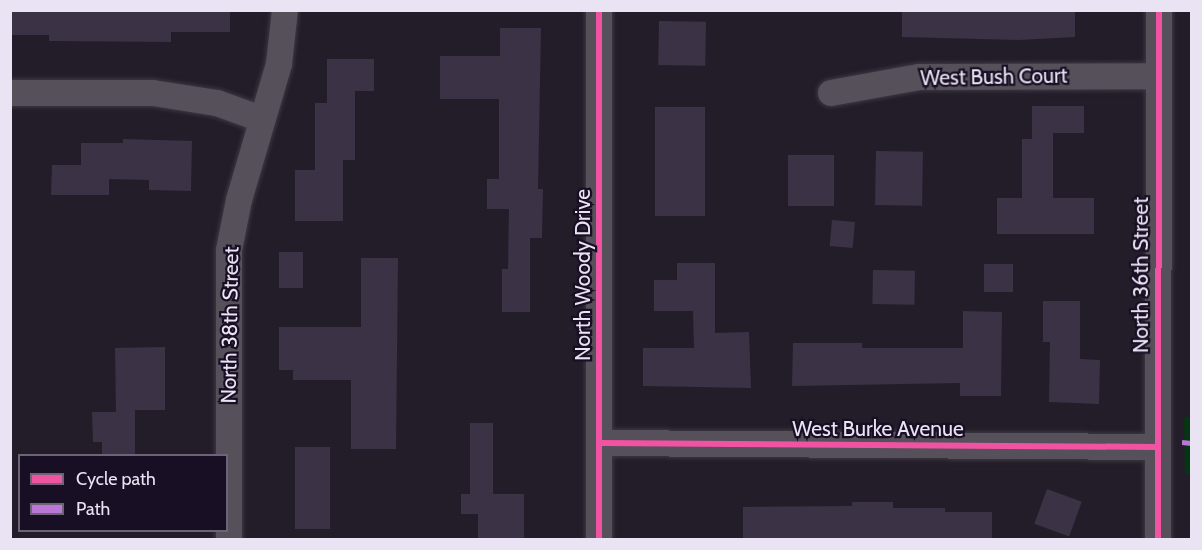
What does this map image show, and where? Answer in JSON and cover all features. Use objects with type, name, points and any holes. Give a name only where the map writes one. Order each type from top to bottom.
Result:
[{"type":"street","name":"North 38th Street","points":[[228,540],[229,250],[261,119],[279,64],[285,10]]},
{"type":"street","name":"North Woody Drive","points":[[599,10],[599,540]]},
{"type":"street","name":"North 36th Street","points":[[1158,540],[1159,10]]},
{"type":"street","name":"West Bush Court","points":[[831,93],[919,77],[1159,76]]},
{"type":"street","points":[[10,93],[153,93],[217,103],[261,119]]},
{"type":"street","name":"West Burke Avenue","points":[[599,443],[1157,447]]},
{"type":"green space","points":[[1184,417],[1191,417],[1191,474],[1185,474]]},
{"type":"building","points":[[10,10],[230,10],[230,32],[171,32],[171,42],[49,41],[49,35],[10,35]]},
{"type":"building","points":[[902,10],[1075,10],[1075,37],[1019,40],[902,37]]},
{"type":"building","points":[[659,21],[706,22],[705,66],[658,65]]},
{"type":"building","points":[[500,28],[541,28],[538,189],[543,189],[542,238],[530,238],[530,312],[502,312],[502,269],[508,269],[509,209],[487,209],[487,179],[499,179],[499,99],[440,99],[440,56],[500,56]]},
{"type":"building","points":[[327,59],[374,59],[374,91],[355,91],[355,160],[343,160],[343,221],[295,221],[295,170],[315,170],[315,103],[327,103]]},
{"type":"building","points":[[1032,106],[1084,106],[1084,133],[1053,133],[1053,198],[1094,198],[1094,234],[997,234],[997,198],[1022,198],[1022,139],[1032,139]]},
{"type":"building","points":[[655,107],[705,107],[705,216],[655,216]]},
{"type":"building","points":[[123,139],[192,141],[191,191],[149,190],[149,180],[109,179],[109,195],[51,195],[52,165],[81,165],[81,143],[123,143]]},
{"type":"building","points":[[876,151],[923,152],[922,206],[875,205]]},
{"type":"building","points":[[788,155],[834,155],[834,206],[788,206]]},
{"type":"building","points":[[832,220],[855,222],[853,248],[830,246]]},
{"type":"building","points":[[279,252],[303,252],[303,288],[279,288]]},
{"type":"building","points":[[361,258],[398,258],[396,449],[351,449],[351,380],[293,380],[293,370],[279,370],[279,327],[361,327]]},
{"type":"building","points":[[677,263],[715,263],[715,333],[749,332],[751,388],[643,386],[643,348],[694,348],[693,311],[654,311],[654,280],[677,280]]},
{"type":"building","points":[[984,264],[1013,264],[1013,292],[984,292]]},
{"type":"building","points":[[873,270],[915,271],[914,305],[872,304]]},
{"type":"building","points":[[1043,301],[1080,301],[1080,359],[1100,360],[1099,404],[1049,402],[1050,342],[1043,342]]},
{"type":"building","points":[[963,311],[1002,312],[1001,396],[960,396],[960,383],[792,386],[793,343],[862,343],[862,348],[963,348]]},
{"type":"building","points":[[165,347],[165,410],[135,410],[135,454],[102,454],[102,442],[93,442],[92,412],[116,412],[115,348]]},
{"type":"building","points":[[470,423],[493,423],[493,494],[524,494],[524,540],[478,540],[478,514],[461,514],[461,494],[470,494]]},
{"type":"building","points":[[295,447],[330,447],[330,529],[295,529]]},
{"type":"building","points":[[1047,489],[1082,502],[1069,536],[1034,524]]},
{"type":"building","points":[[852,502],[893,502],[893,508],[945,508],[945,512],[992,512],[992,540],[743,540],[743,507],[852,506]]},
{"type":"marked path","points":[[1182,442],[1192,443]]},
{"type":"cycle path","points":[[599,10],[599,540]]},
{"type":"cycle path","points":[[1158,540],[1159,10]]},
{"type":"cycle path","points":[[599,443],[1157,447]]}]
